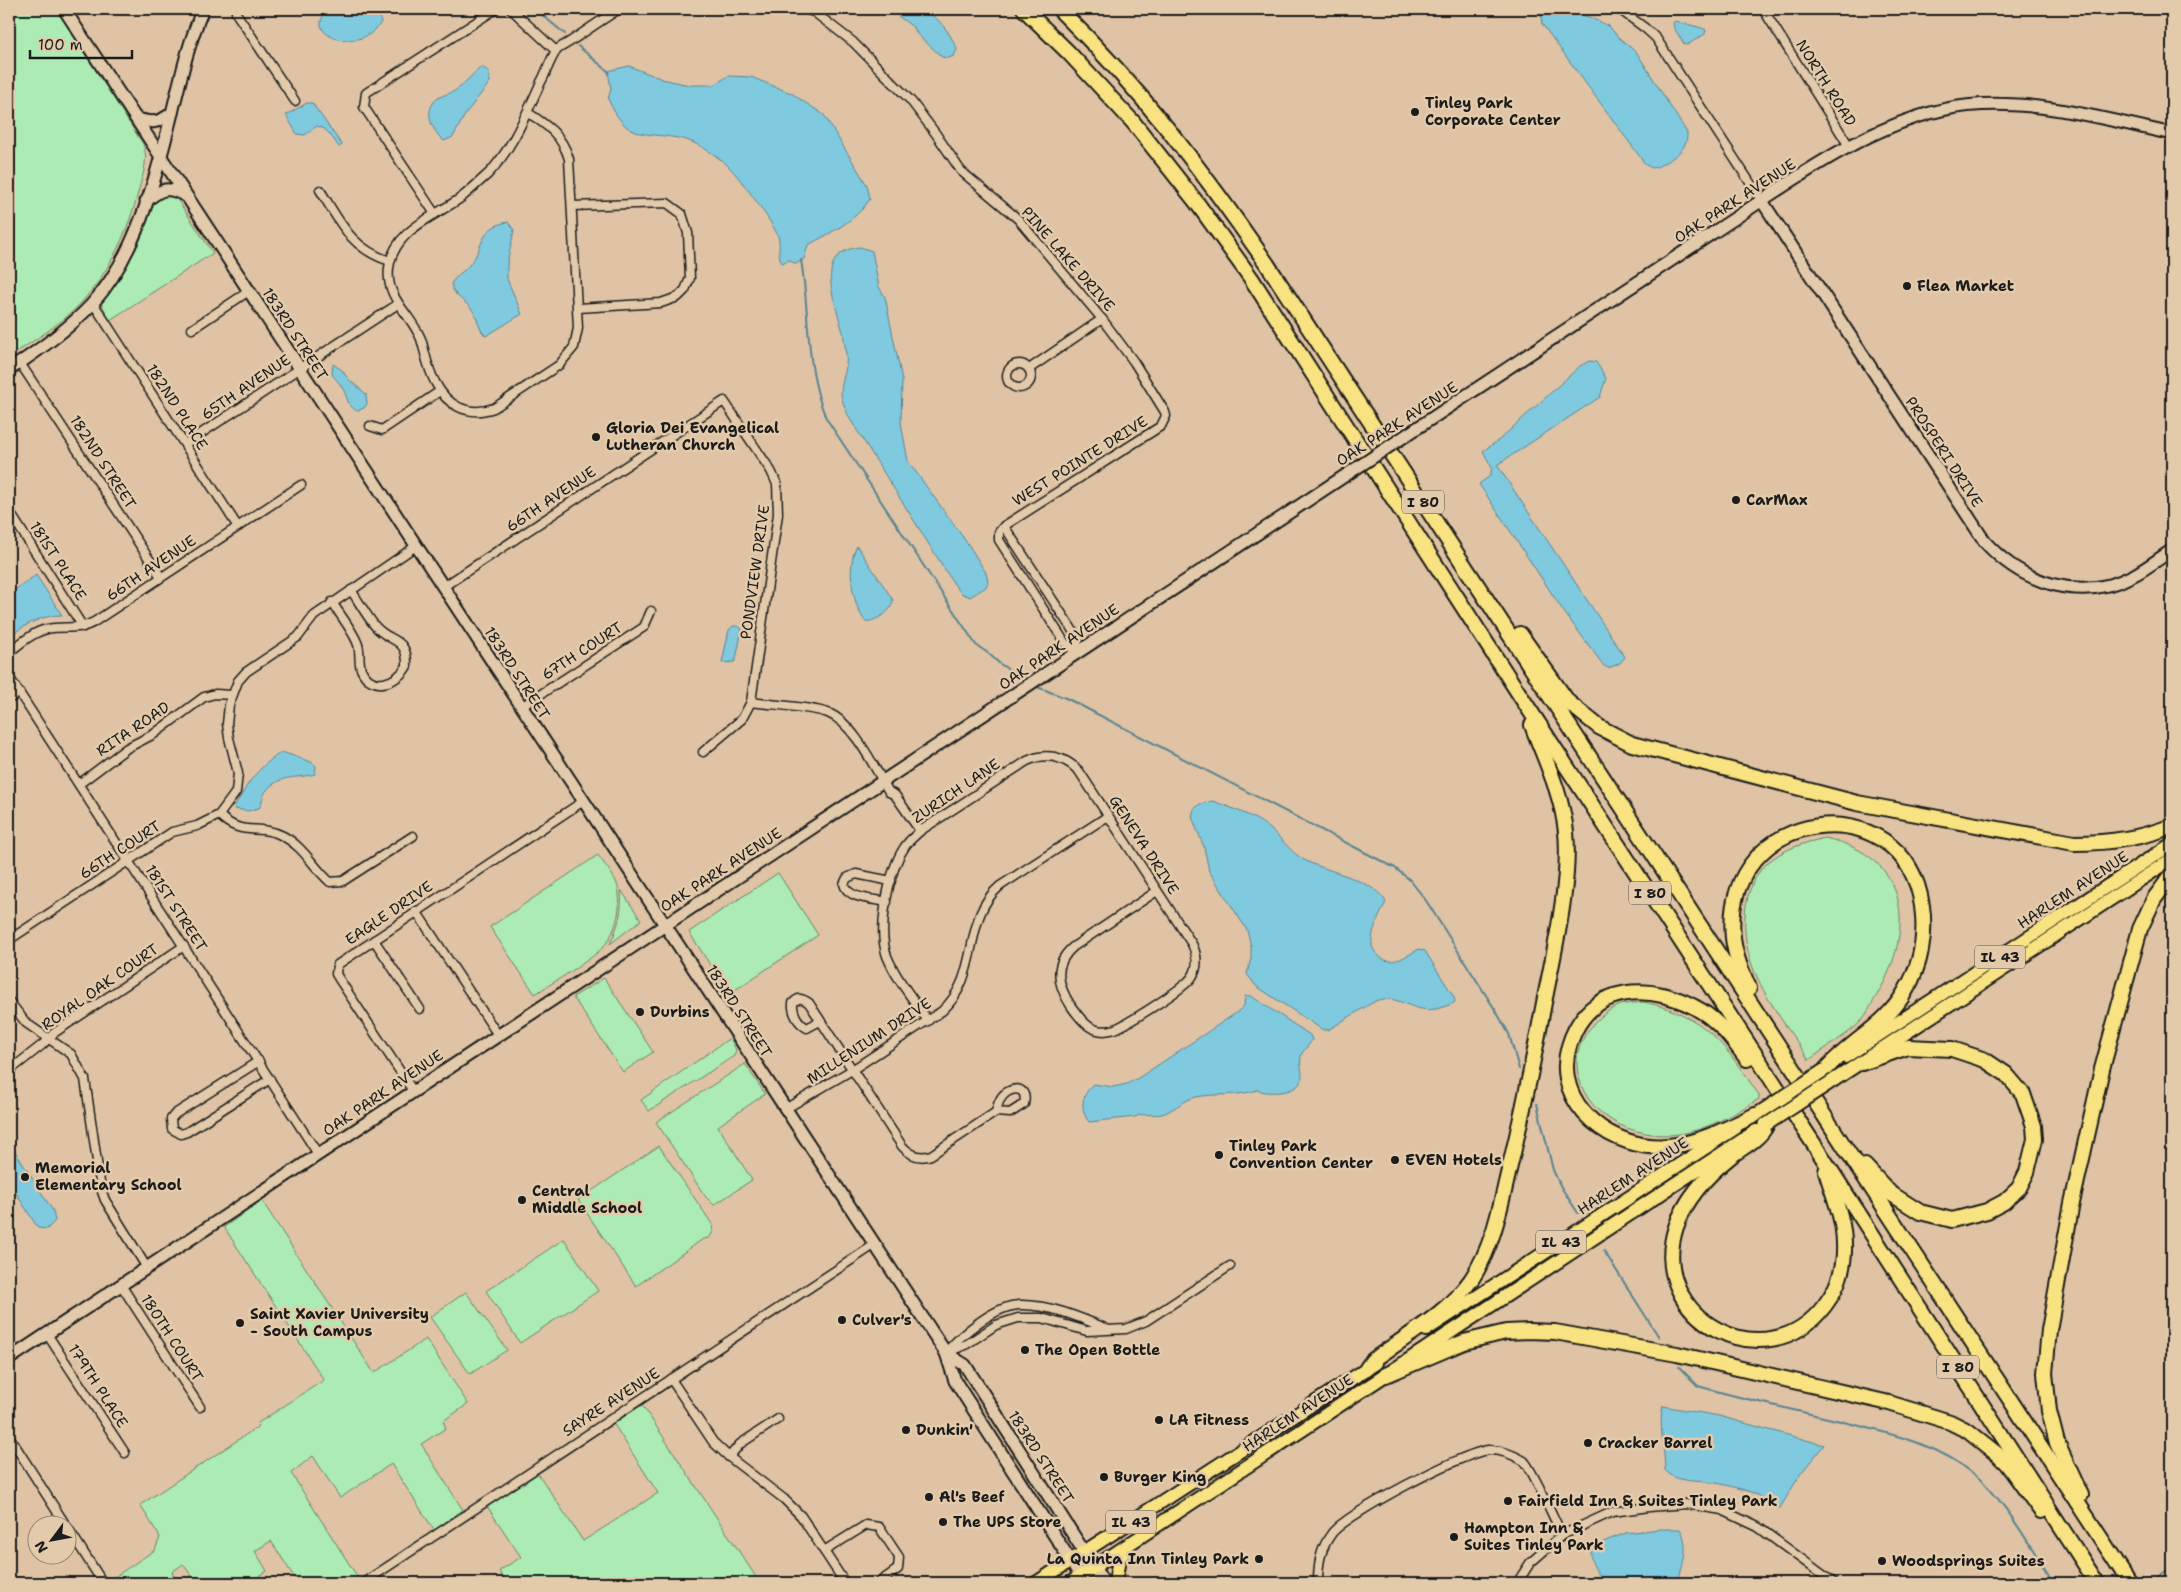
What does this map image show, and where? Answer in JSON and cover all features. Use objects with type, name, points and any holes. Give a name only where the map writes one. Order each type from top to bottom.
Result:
[{"type":"highway","name":"I 80","points":[[1024,9],[1069,52],[1133,122],[1197,203],[1251,278],[1524,703],[1819,1152],[2097,1583]]},
{"type":"highway","name":"I 80","points":[[1059,9],[1151,107],[1216,189],[1396,460],[2130,1583]]},
{"type":"highway","points":[[1396,460],[1443,518],[1560,692],[1584,716],[1613,736],[1663,753],[1857,803],[2047,839],[2074,843],[2116,842],[2153,834],[2172,826]]},
{"type":"highway","points":[[1367,1368],[1372,1361],[1444,1310],[1470,1280],[1486,1253],[1494,1234],[1522,1118],[1565,880],[1566,850],[1564,815],[1556,783],[1524,703]]},
{"type":"highway","points":[[1760,1017],[1740,966],[1734,938],[1733,918],[1736,898],[1748,869],[1772,844],[1788,834],[1806,827],[1840,825],[1878,838],[1889,846],[1905,863],[1919,890],[1924,924],[1920,956],[1908,988],[1890,1013],[1880,1023],[1840,1053],[1830,1075]]},
{"type":"highway","points":[[2100,1537],[2057,1443],[2046,1391],[2046,1357],[2072,1203],[2102,1069],[2140,929],[2154,899],[2172,875]]},
{"type":"highway","points":[[1774,1084],[1761,1077],[1734,1041],[1714,1020],[1692,1006],[1659,994],[1635,991],[1608,998],[1584,1017],[1572,1037],[1567,1051],[1566,1066],[1572,1094],[1587,1117],[1618,1138],[1641,1145],[1659,1147],[1678,1145],[1705,1138],[1760,1118],[1762,1135],[1719,1165],[1704,1180],[1688,1202],[1674,1234],[1672,1263],[1679,1289],[1696,1314],[1720,1332],[1750,1340],[1764,1340],[1784,1336],[1796,1331],[1813,1319],[1833,1294],[1844,1258],[1844,1236],[1840,1217],[1819,1152]]},
{"type":"highway","points":[[1838,1136],[1890,1193],[1920,1212],[1952,1220],[1986,1212],[2004,1202],[2019,1188],[2027,1172],[2035,1139],[2029,1107],[2023,1094],[2006,1074],[1986,1060],[1952,1049],[1908,1047],[1862,1063]]},
{"type":"highway","points":[[1386,1375],[1464,1342],[1485,1336],[1529,1331],[1555,1332],[1687,1356],[1889,1403],[1933,1416],[1968,1431],[1981,1440],[2007,1464],[2092,1583]]},
{"type":"main road","name":"HARLEM AVENUE","points":[[1036,1583],[1367,1368],[1830,1075],[2172,844]]},
{"type":"main road","name":"HARLEM AVENUE","points":[[1830,1075],[1862,1063],[2172,859]]},
{"type":"main road","name":"HARLEM AVENUE","points":[[1078,1581],[1132,1542],[1386,1375],[1760,1118]]},
{"type":"main road","points":[[1115,1583],[1119,1559],[1132,1542]]},
{"type":"street","name":"183RD STREET","points":[[64,9],[162,156],[582,802],[946,1353],[955,1381],[1071,1561],[1078,1581]]},
{"type":"street","points":[[9,370],[68,328],[93,303],[120,264],[162,156],[190,44],[203,9]]},
{"type":"street","points":[[236,9],[236,13],[294,101]]},
{"type":"street","points":[[435,214],[364,107],[366,93],[496,9]]},
{"type":"street","points":[[511,9],[556,51]]},
{"type":"street","points":[[527,112],[548,126],[563,143],[569,159],[578,308],[578,328],[574,347],[559,365],[499,405],[482,412],[464,410],[449,402],[440,391],[427,367],[420,338],[398,304],[390,285],[389,273],[390,261],[394,250],[402,237],[463,196],[489,172],[512,142],[556,51],[619,9]]},
{"type":"street","name":"PINE LAKE DRIVE","points":[[805,9],[814,12],[853,42],[911,101],[961,171],[1018,219],[1102,319],[1138,367],[1163,406],[1166,416]]},
{"type":"street","points":[[1619,9],[1656,38],[1762,201]]},
{"type":"street","name":"NORTH ROAD","points":[[1763,9],[1849,146]]},
{"type":"street","name":"OAK PARK AVENUE","points":[[9,1360],[664,924],[883,782],[1762,201],[1849,146],[1892,126],[1943,110],[2000,104],[2051,108],[2172,134]]},
{"type":"street","points":[[136,118],[145,122],[156,123],[172,113]]},
{"type":"street","points":[[146,201],[157,192],[168,189],[175,190],[188,197]]},
{"type":"street","points":[[320,190],[351,239],[375,255],[390,261]]},
{"type":"street","name":"PROSPERI DRIVE","points":[[1762,201],[1985,542],[1999,558],[2034,579],[2053,585],[2095,588],[2133,575],[2172,550]]},
{"type":"street","points":[[572,206],[667,203],[682,214],[688,233],[690,278],[685,290],[678,297],[661,303],[578,308]]},
{"type":"street","points":[[192,329],[249,291]]},
{"type":"street","name":"182ND PLACE","points":[[93,303],[238,527]]},
{"type":"street","name":"65TH AVENUE","points":[[185,444],[398,304]]},
{"type":"street","points":[[1029,369],[1102,319]]},
{"type":"street","name":"182ND STREET","points":[[20,363],[161,577]]},
{"type":"street","points":[[370,426],[382,430],[440,391]]},
{"type":"street","name":"66TH AVENUE","points":[[443,587],[724,402]]},
{"type":"street","name":"PONDVIEW DRIVE","points":[[724,402],[771,471],[777,484],[779,500],[751,702]]},
{"type":"street","name":"WEST POINTE DRIVE","points":[[1077,653],[1065,643],[999,540],[999,532],[1004,526],[1161,426],[1166,416]]},
{"type":"street","name":"66TH AVENUE","points":[[9,652],[46,629],[84,627],[94,622],[301,485]]},
{"type":"street","name":"181ST PLACE","points":[[9,511],[84,627]]},
{"type":"street","name":"WEST POINTE DRIVE","points":[[1004,526],[1077,637],[1077,653]]},
{"type":"street","name":"66TH COURT","points":[[9,940],[172,832],[197,826],[219,815],[236,792],[238,784],[238,774],[228,738],[227,724],[232,695],[238,681],[246,672],[298,637],[314,616],[332,602],[416,546]]},
{"type":"street","points":[[332,602],[358,643],[361,668],[366,676],[373,682],[381,683],[396,679],[407,666],[405,650],[396,639],[376,627],[351,590]]},
{"type":"street","name":"67TH COURT","points":[[521,707],[644,627],[651,611]]},
{"type":"street","name":"181ST STREET","points":[[9,677],[318,1154]]},
{"type":"street","points":[[9,699],[19,692]]},
{"type":"street","name":"RITA ROAD","points":[[79,784],[127,748],[154,734],[204,697],[215,694],[232,695]]},
{"type":"street","points":[[702,752],[742,719],[751,702],[822,712],[840,720],[854,737],[889,792],[895,795],[920,831]]},
{"type":"street","name":"GENEVA DRIVE","points":[[1034,758],[1054,756],[1074,766],[1108,816],[1157,891],[1195,951],[1195,972],[1190,980],[1120,1027],[1103,1032],[1091,1029],[1085,1025],[1060,987],[1060,968],[1068,950],[1157,891]]},
{"type":"street","name":"ZURICH LANE","points":[[928,1021],[886,954],[883,926],[891,882],[903,849],[920,831],[1034,758]]},
{"type":"street","name":"EAGLE DRIVE","points":[[413,1091],[336,974],[337,965],[582,802]]},
{"type":"street","points":[[219,815],[228,824],[238,829],[260,829],[282,836],[304,851],[330,882],[343,881],[413,836]]},
{"type":"street","name":"MILLENIUM DRIVE","points":[[785,1110],[928,1021],[949,1004],[963,982],[978,916],[992,894],[1000,886],[1108,816]]},
{"type":"street","points":[[887,902],[849,893],[845,889],[845,880],[849,876],[856,874],[891,882]]},
{"type":"street","points":[[416,911],[498,1035]]},
{"type":"street","points":[[374,940],[420,1009]]},
{"type":"street","name":"ROYAL OAK COURT","points":[[9,1071],[54,1032],[184,946]]},
{"type":"street","points":[[9,1001],[26,1023],[71,1054],[85,1079],[101,1189],[105,1200],[147,1268]]},
{"type":"street","points":[[820,1020],[902,1146],[916,1156],[927,1157],[935,1153],[996,1112]]},
{"type":"street","points":[[258,1061],[175,1114],[171,1119],[172,1129],[181,1134],[187,1132],[270,1079]]},
{"type":"street","name":"SAYRE AVENUE","points":[[363,1583],[522,1476],[874,1245]]},
{"type":"street","points":[[946,1353],[967,1344],[996,1325],[1018,1318],[1042,1318],[1086,1331],[1126,1329],[1146,1321],[1230,1266]]},
{"type":"street","name":"180TH COURT","points":[[121,1285],[200,1406]]},
{"type":"street","points":[[946,1353],[960,1336],[1002,1309],[1019,1305],[1083,1318],[1107,1329]]},
{"type":"street","name":"179TH PLACE","points":[[47,1334],[125,1453]]},
{"type":"street","name":"183RD STREET","points":[[946,1353],[964,1366],[1104,1583]]},
{"type":"street","points":[[671,1379],[713,1442],[729,1457],[784,1499],[801,1516],[845,1583]]},
{"type":"street","points":[[729,1457],[740,1444],[778,1419]]},
{"type":"street","points":[[9,1436],[59,1514]]},
{"type":"street","points":[[1318,1583],[1322,1549],[1331,1534],[1346,1520],[1454,1461],[1489,1450],[1508,1453],[1526,1462],[1562,1535]]},
{"type":"street","points":[[1517,1583],[1530,1563],[1562,1535],[1612,1512],[1686,1504],[1722,1510],[1758,1527],[1829,1582]]},
{"type":"street","points":[[824,1551],[866,1525],[879,1527],[900,1562],[898,1569],[878,1583]]},
{"type":"street","points":[[78,1544],[101,1580],[91,1583]]},
{"type":"green space","points":[[9,9],[56,9],[143,144],[145,161],[144,172],[130,220],[117,250],[100,279],[80,304],[64,319],[9,357]]},
{"type":"green space","points":[[168,193],[177,199],[213,253],[110,320],[101,303],[133,255],[145,228],[154,200]]},
{"type":"green space","points":[[1825,838],[1853,847],[1874,861],[1889,878],[1898,898],[1900,921],[1897,945],[1889,970],[1865,1015],[1851,1030],[1809,1060],[1775,1010],[1752,966],[1745,936],[1746,904],[1757,876],[1766,864],[1779,854],[1794,847]]},
{"type":"green space","points":[[598,855],[617,884],[619,892],[618,916],[609,940],[591,958],[535,994],[490,927]]},
{"type":"green space","points":[[778,873],[818,935],[729,994],[689,932]]},
{"type":"green space","points":[[621,890],[641,920],[610,944],[619,918]]},
{"type":"green space","points":[[604,978],[653,1052],[623,1072],[573,997]]},
{"type":"green space","points":[[1644,1002],[1684,1015],[1699,1024],[1724,1047],[1759,1095],[1759,1099],[1711,1125],[1679,1134],[1645,1133],[1613,1121],[1599,1111],[1588,1099],[1581,1084],[1577,1066],[1578,1054],[1584,1036],[1609,1011],[1621,1005]]},
{"type":"green space","points":[[730,1038],[736,1050],[734,1056],[649,1111],[641,1100]]},
{"type":"green space","points":[[745,1064],[765,1094],[718,1126],[752,1180],[714,1205],[705,1196],[656,1122]]},
{"type":"green space","points":[[659,1146],[712,1224],[713,1232],[709,1238],[703,1239],[636,1286],[578,1200]]},
{"type":"green space","points":[[262,1201],[374,1373],[426,1339],[468,1404],[443,1421],[446,1428],[421,1444],[463,1510],[434,1530],[391,1464],[340,1498],[313,1456],[291,1473],[360,1581],[356,1583],[298,1583],[271,1541],[255,1551],[267,1571],[249,1583],[212,1583],[207,1576],[196,1582],[183,1564],[172,1572],[176,1583],[108,1583],[155,1550],[160,1537],[140,1505],[259,1426],[258,1423],[324,1380],[224,1227]]},
{"type":"green space","points":[[564,1239],[598,1291],[520,1343],[486,1291]]},
{"type":"green space","points":[[466,1292],[507,1350],[470,1374],[430,1317]]},
{"type":"green space","points":[[642,1405],[760,1583],[507,1583],[499,1571],[521,1557],[487,1506],[537,1472],[583,1541],[658,1493],[613,1423]]},
{"type":"water","points":[[917,8],[933,16],[943,25],[954,43],[957,49],[954,56],[942,57],[917,34],[914,28],[889,9]]},
{"type":"water","points":[[328,9],[341,9],[347,13],[355,14],[378,13],[381,22],[372,32],[361,38],[337,39],[328,35],[322,28],[322,19]]},
{"type":"water","points":[[1563,10],[1575,11],[1609,26],[1618,37],[1637,53],[1687,133],[1685,145],[1678,154],[1657,167],[1652,168],[1646,165],[1542,24],[1541,15]]},
{"type":"water","points":[[1675,21],[1702,28],[1706,30],[1705,34],[1687,45],[1684,44],[1674,28],[1673,23]]},
{"type":"water","points":[[629,66],[662,79],[689,85],[714,85],[728,76],[751,77],[791,93],[824,115],[867,185],[870,199],[858,214],[850,220],[808,245],[804,259],[796,264],[789,260],[782,263],[779,256],[778,237],[773,227],[745,186],[725,163],[697,144],[678,138],[635,132],[622,122],[608,99],[611,89],[608,71]]},
{"type":"water","points":[[482,67],[489,72],[490,82],[466,113],[453,137],[444,141],[433,126],[430,108],[438,98],[459,88]]},
{"type":"water","points":[[307,103],[312,103],[342,145],[339,147],[327,131],[317,126],[305,135],[297,134],[286,115]]},
{"type":"water","points":[[508,222],[514,230],[507,264],[507,279],[522,314],[486,336],[473,311],[457,296],[451,284],[475,257],[487,233],[492,228]]},
{"type":"water","points":[[860,247],[872,251],[879,287],[885,297],[902,380],[901,423],[908,461],[970,547],[986,573],[988,582],[986,587],[970,597],[961,593],[954,584],[850,419],[843,403],[841,393],[846,355],[843,332],[832,289],[832,266],[837,257],[846,251]]},
{"type":"water","points":[[1589,361],[1596,362],[1606,378],[1600,397],[1497,465],[1625,657],[1620,663],[1609,668],[1604,666],[1564,612],[1479,484],[1490,476],[1492,468],[1483,451],[1499,440],[1580,366]]},
{"type":"water","points":[[333,364],[342,370],[348,379],[366,394],[367,404],[364,408],[357,411],[353,409],[342,387],[332,374]]},
{"type":"water","points":[[857,546],[893,600],[887,612],[866,622],[857,606],[852,585],[852,563]]},
{"type":"water","points":[[36,575],[62,615],[40,619],[9,636],[9,594]]},
{"type":"water","points":[[733,626],[738,626],[742,629],[736,659],[734,662],[722,663],[729,630]]},
{"type":"water","points":[[282,752],[311,762],[316,766],[315,774],[278,781],[265,792],[259,808],[248,811],[234,809],[258,771]]},
{"type":"water","points":[[1213,801],[1262,823],[1302,859],[1362,882],[1380,894],[1386,902],[1373,934],[1372,943],[1374,951],[1387,961],[1392,961],[1403,958],[1419,949],[1425,951],[1454,997],[1455,1002],[1430,1010],[1414,1007],[1392,999],[1384,999],[1375,1001],[1328,1030],[1323,1030],[1256,986],[1247,974],[1251,958],[1251,946],[1247,930],[1209,871],[1204,847],[1192,817],[1194,809],[1200,804]]},
{"type":"water","points":[[1245,996],[1251,996],[1310,1035],[1312,1040],[1301,1057],[1302,1078],[1298,1085],[1288,1091],[1281,1092],[1257,1090],[1196,1097],[1161,1114],[1089,1122],[1084,1112],[1083,1102],[1086,1093],[1093,1084],[1113,1087],[1127,1084],[1140,1077],[1236,1013],[1244,1006]]},
{"type":"water","points":[[9,1142],[53,1211],[55,1221],[47,1229],[38,1228],[9,1182]]},
{"type":"water","points":[[1663,1406],[1719,1416],[1824,1445],[1801,1473],[1780,1508],[1753,1493],[1716,1483],[1676,1478],[1665,1470],[1661,1428]]},
{"type":"water","points":[[1680,1529],[1683,1535],[1685,1556],[1677,1583],[1605,1583],[1592,1561],[1591,1551],[1593,1546],[1626,1533]]},
{"type":"waterway","points":[[535,9],[565,34]]},
{"type":"waterway","points":[[578,46],[609,72]]},
{"type":"waterway","points":[[801,260],[814,380],[826,418],[976,645],[1000,664],[1027,681]]},
{"type":"waterway","points":[[1035,686],[1068,699],[1395,868],[1410,880],[1425,899],[1496,1011],[1509,1034],[1519,1069]]},
{"type":"waterway","points":[[1537,1104],[1553,1170],[1561,1187],[1578,1213]]},
{"type":"waterway","points":[[1604,1251],[1659,1337]]},
{"type":"waterway","points":[[1679,1367],[1698,1386],[1884,1432],[1931,1448],[1960,1464],[1974,1474],[1996,1497],[2017,1525],[2054,1583]]},
{"type":"waterway","points":[[2150,1583],[2172,1568]]},
{"type":"place","name":"Tinley Park Corporate Center","points":[[1415,112]]},
{"type":"place","name":"Flea Market","points":[[1907,286]]},
{"type":"place","name":"Gloria Dei Evangelical Lutheran Church","points":[[596,437]]},
{"type":"place","name":"CarMax","points":[[1736,500]]},
{"type":"place","name":"Durbins","points":[[640,1012]]},
{"type":"place","name":"Tinley Park Convention Center","points":[[1219,1155]]},
{"type":"place","name":"EVEN Hotels","points":[[1395,1160]]},
{"type":"place","name":"Memorial Elementary School","points":[[25,1177]]},
{"type":"place","name":"Central Middle School","points":[[522,1200]]},
{"type":"place","name":"Culver's","points":[[842,1320]]},
{"type":"place","name":"Saint Xavier University - South Campus","points":[[240,1323]]},
{"type":"place","name":"The Open Bottle","points":[[1025,1350]]},
{"type":"place","name":"LA Fitness","points":[[1159,1420]]},
{"type":"place","name":"Dunkin'","points":[[906,1430]]},
{"type":"place","name":"Cracker Barrel","points":[[1588,1443]]},
{"type":"place","name":"Burger King","points":[[1104,1477]]},
{"type":"place","name":"Al's Beef","points":[[929,1497]]},
{"type":"place","name":"Fairfield Inn & Suites Tinley Park","points":[[1508,1501]]},
{"type":"place","name":"The UPS Store","points":[[943,1522]]},
{"type":"place","name":"Hampton Inn & Suites Tinley Park","points":[[1454,1537]]},
{"type":"place","name":"La Quinta Inn Tinley Park","points":[[1259,1559]]},
{"type":"place","name":"Woodsprings Suites","points":[[1882,1561]]}]
